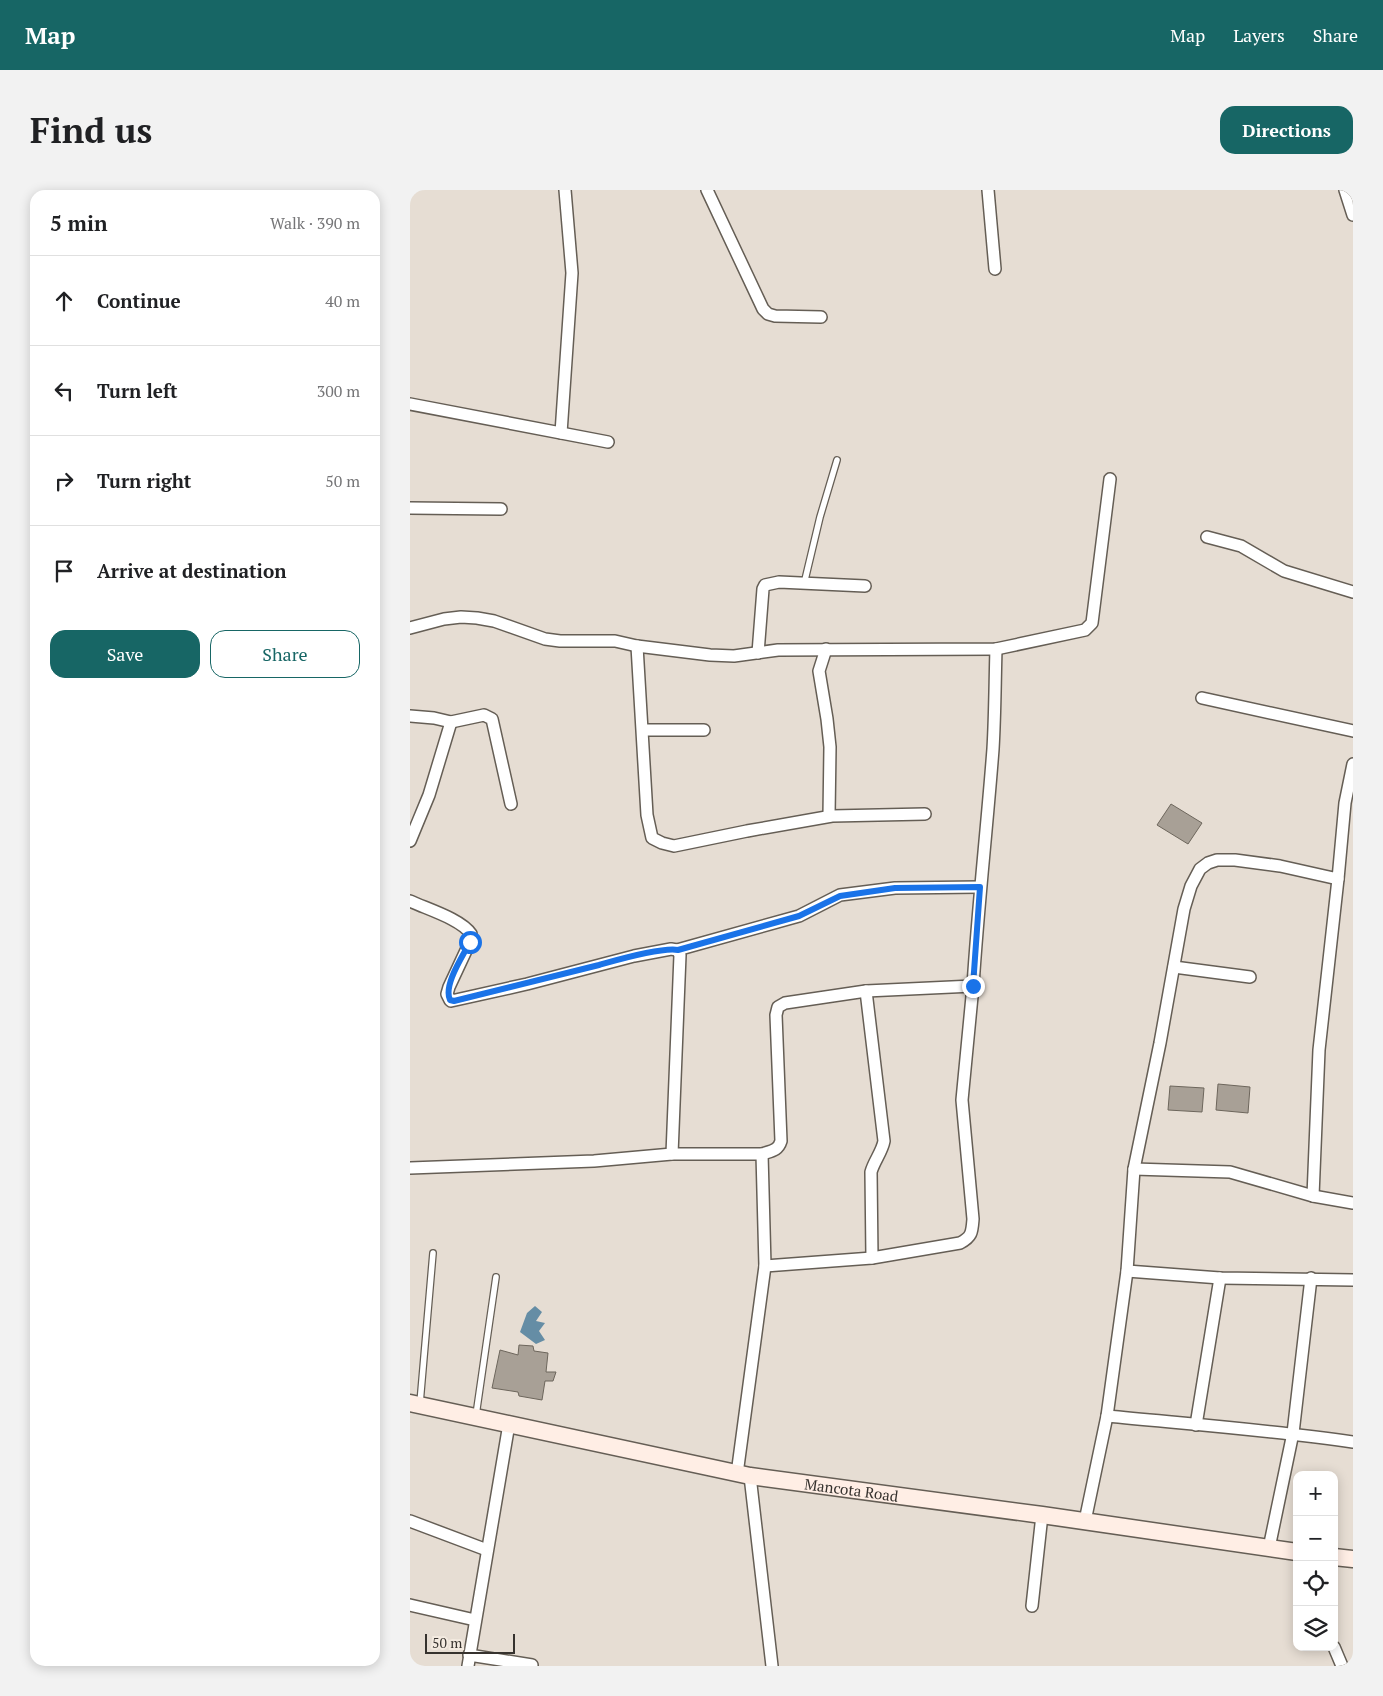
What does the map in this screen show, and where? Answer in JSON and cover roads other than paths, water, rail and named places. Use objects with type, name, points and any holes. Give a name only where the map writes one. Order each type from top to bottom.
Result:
[{"type":"main road","name":"Mancota Road","points":[[415,1404],[743,1475],[1085,1521],[1270,1548],[1293,1553]]},
{"type":"main road","points":[[1338,1557],[1353,1559]]},
{"type":"street","points":[[561,434],[572,273],[565,190]]},
{"type":"street","points":[[707,190],[763,308],[768,314],[775,316],[821,317]]},
{"type":"street","points":[[988,190],[995,269]]},
{"type":"street","points":[[1345,190],[1353,215]]},
{"type":"street","points":[[410,404],[608,442]]},
{"type":"street","points":[[410,628],[444,619],[477,618],[494,621],[545,639],[560,641],[615,641],[637,646],[734,656],[778,650],[996,649],[1085,630],[1092,624],[1110,479]]},
{"type":"street","points":[[410,508],[501,509]]},
{"type":"street","points":[[1207,537],[1241,546],[1284,571],[1353,592]]},
{"type":"street","points":[[758,653],[762,589],[765,585],[772,583],[865,586]]},
{"type":"street","points":[[637,646],[647,815],[652,838],[674,846],[747,830],[829,816],[925,814]]},
{"type":"street","points":[[826,649],[819,671],[830,747],[829,816]]},
{"type":"street","points":[[765,1266],[872,1258],[960,1242],[968,1239],[972,1232],[974,1219],[962,1100],[993,746],[996,649]]},
{"type":"street","points":[[1202,698],[1353,730]]},
{"type":"street","points":[[410,716],[451,722],[484,715],[492,719],[511,804]]},
{"type":"street","points":[[410,841],[429,795],[451,722]]},
{"type":"street","points":[[642,730],[704,730]]},
{"type":"street","points":[[1313,1196],[1319,1050],[1345,804],[1353,764]]},
{"type":"street","points":[[1085,1521],[1107,1416],[1127,1271],[1134,1169],[1184,909],[1191,886],[1200,869],[1208,863],[1218,860],[1236,860],[1280,866],[1338,879]]},
{"type":"street","points":[[410,902],[453,920],[466,928],[471,934],[470,942],[447,994],[452,1001],[634,956],[671,949],[678,950],[799,916],[840,896],[895,888],[980,887]]},
{"type":"street","points":[[672,1154],[680,956],[678,950]]},
{"type":"street","points":[[1174,967],[1250,978]]},
{"type":"street","points":[[410,1168],[594,1160],[672,1154],[762,1154],[775,1150],[779,1146],[780,1141],[776,1015],[778,1007],[785,1004],[866,991],[973,986]]},
{"type":"street","points":[[866,991],[884,1141],[871,1172],[872,1258]]},
{"type":"street","points":[[762,1154],[765,1266],[743,1475],[772,1666]]},
{"type":"street","points":[[1134,1169],[1230,1172],[1313,1196],[1353,1203]]},
{"type":"street","points":[[1127,1271],[1220,1278],[1353,1280]]},
{"type":"street","points":[[1196,1425],[1220,1278]]},
{"type":"street","points":[[1270,1548],[1293,1433],[1311,1278]]},
{"type":"street","points":[[1107,1416],[1293,1433],[1353,1442]]},
{"type":"street","points":[[509,1424],[468,1660],[532,1665]]},
{"type":"street","points":[[1032,1606],[1042,1515]]},
{"type":"street","points":[[410,1521],[487,1550]]},
{"type":"street","points":[[410,1605],[475,1620]]},
{"type":"street","points":[[1336,1651],[1342,1666]]},
{"type":"lane","points":[[804,584],[820,517],[837,460]]},
{"type":"lane","points":[[415,1404],[433,1253]]},
{"type":"lane","points":[[475,1417],[496,1277]]},
{"type":"water","points":[[535,1306],[542,1312],[536,1321],[545,1323],[539,1331],[545,1340],[536,1344],[520,1332],[527,1313]]}]
